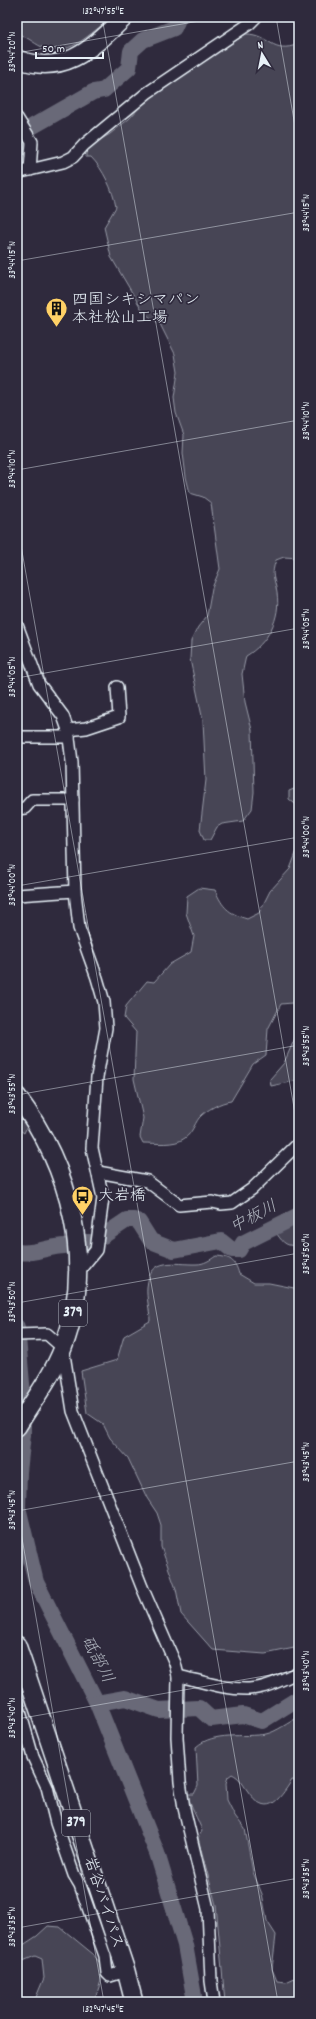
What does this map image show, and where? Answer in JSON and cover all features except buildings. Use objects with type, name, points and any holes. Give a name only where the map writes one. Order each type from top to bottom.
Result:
[{"type":"highway","points":[[17,59],[32,65],[47,66],[62,63],[87,50],[124,17]]},
{"type":"highway","name":"379","points":[[17,1096],[40,1129],[66,1187],[75,1229],[78,1272],[74,1311],[63,1348],[40,1391],[17,1426]]},
{"type":"highway","name":"岩谷バイパス","points":[[17,1645],[126,1971],[134,2002]]},
{"type":"street","points":[[17,173],[63,162],[73,157],[84,145],[147,93],[249,24],[256,17]]},
{"type":"street","points":[[17,118],[32,142],[30,170]]},
{"type":"street","points":[[17,625],[39,684],[63,716],[68,734],[72,762],[75,891],[79,928],[104,1002],[106,1028],[97,1077],[92,1148],[103,1198],[96,1250],[78,1272]]},
{"type":"street","points":[[17,737],[68,734],[119,717],[117,687]]},
{"type":"street","points":[[17,809],[25,808],[32,800],[74,800]]},
{"type":"street","points":[[17,895],[75,891]]},
{"type":"street","points":[[98,1172],[147,1181],[179,1205],[212,1202],[221,1204],[232,1203],[252,1189],[299,1143]]},
{"type":"street","points":[[17,1335],[47,1334],[55,1339],[63,1348],[73,1411],[142,1587],[175,1663],[178,1676],[177,1709],[180,1782],[184,1808],[208,1909],[211,1981],[214,2002]]},
{"type":"street","points":[[178,1676],[224,1686],[249,1689],[274,1683],[299,1672]]},
{"type":"street","points":[[17,1701],[33,1757],[47,1787],[56,1822],[74,1875],[80,1885],[105,1956],[107,1973],[110,1976],[126,1971]]},
{"type":"shaded area","points":[[17,17],[109,17],[106,22],[76,44],[60,50],[51,50],[17,34]]},
{"type":"shaded area","points":[[246,34],[260,37],[276,46],[290,47],[299,44],[299,558],[284,557],[276,560],[273,570],[278,602],[275,620],[267,637],[254,651],[246,656],[242,674],[245,702],[252,730],[254,792],[252,809],[243,821],[222,824],[217,827],[210,840],[204,840],[200,830],[206,780],[203,721],[190,659],[191,641],[198,627],[207,616],[212,588],[220,569],[211,503],[203,497],[190,493],[183,453],[184,435],[176,413],[174,398],[178,372],[175,354],[160,324],[144,313],[111,257],[104,227],[116,207],[115,200],[110,187],[95,162],[91,157],[86,157],[86,151],[93,144],[110,134],[129,119],[150,96]]},
{"type":"shaded area","points":[[299,787],[299,807],[289,799],[289,791]]},
{"type":"shaded area","points":[[299,832],[299,1007],[292,1003],[281,1004],[268,1029],[266,1055],[253,1064],[231,1101],[218,1105],[206,1112],[199,1118],[189,1134],[181,1141],[165,1144],[143,1143],[140,1137],[143,1118],[134,1079],[136,1032],[124,1018],[126,1006],[147,981],[154,982],[170,964],[191,952],[194,936],[186,913],[187,896],[199,888],[215,890],[224,906],[231,912],[247,919],[259,913],[270,891],[290,869],[298,848]]},
{"type":"shaded area","points":[[299,1029],[299,1080],[271,1086],[270,1079],[284,1063]]},
{"type":"shaded area","points":[[17,1110],[28,1124],[24,1133],[17,1128]]},
{"type":"shaded area","points":[[299,1220],[299,1244],[286,1244],[277,1234],[279,1229]]},
{"type":"shaded area","points":[[216,1256],[228,1258],[234,1262],[239,1274],[254,1283],[269,1283],[299,1289],[299,1484],[295,1494],[296,1542],[299,1546],[299,1647],[265,1654],[213,1650],[181,1614],[176,1589],[161,1547],[161,1525],[157,1513],[147,1498],[128,1458],[110,1438],[103,1424],[87,1413],[81,1371],[117,1360],[124,1336],[150,1321],[147,1287],[149,1277],[153,1270],[165,1264],[202,1263]]},
{"type":"shaded area","points":[[299,1717],[299,1781],[292,1780],[277,1800],[266,1805],[254,1799],[239,1779],[232,1774],[228,1777],[226,1783],[227,1800],[235,1816],[245,1829],[253,1872],[262,1894],[267,1921],[276,1935],[272,1969],[277,1981],[286,1982],[299,1976],[299,2002],[225,2002],[216,1905],[198,1838],[202,1831],[190,1804],[188,1794],[194,1794],[198,1786],[196,1747],[203,1742],[220,1737],[270,1733]]},
{"type":"shaded area","points":[[48,1926],[60,1927],[93,1954],[102,1966],[101,1981],[94,2002],[34,2002],[44,1978],[42,1959],[35,1956],[23,1961],[17,1969],[17,1949],[37,1936]]},
{"type":"waterway","points":[[17,133],[21,133],[93,92],[104,90],[129,68],[131,51],[143,40],[174,28],[179,17]]},
{"type":"waterway","name":"中板川","points":[[103,1236],[127,1220],[134,1220],[139,1222],[151,1241],[174,1250],[221,1241],[232,1250],[239,1250],[243,1243],[299,1215]]},
{"type":"waterway","name":"中板川","points":[[84,1242],[92,1242]]},
{"type":"waterway","name":"中板川","points":[[17,1252],[24,1253],[65,1246]]},
{"type":"waterway","name":"砥部川","points":[[17,1327],[23,1395],[23,1435],[19,1472],[18,1507],[36,1582],[97,1703],[157,1853],[185,1945],[195,2002]]},
{"type":"waterway","points":[[97,1703],[125,1698],[159,1710],[199,1708],[211,1719],[243,1715],[262,1721],[299,1698]]},
{"type":"place","name":"四国シキシマパン 本社松山工場","points":[[56,328]]},
{"type":"place","name":"大岩橋","points":[[82,1216]]}]
